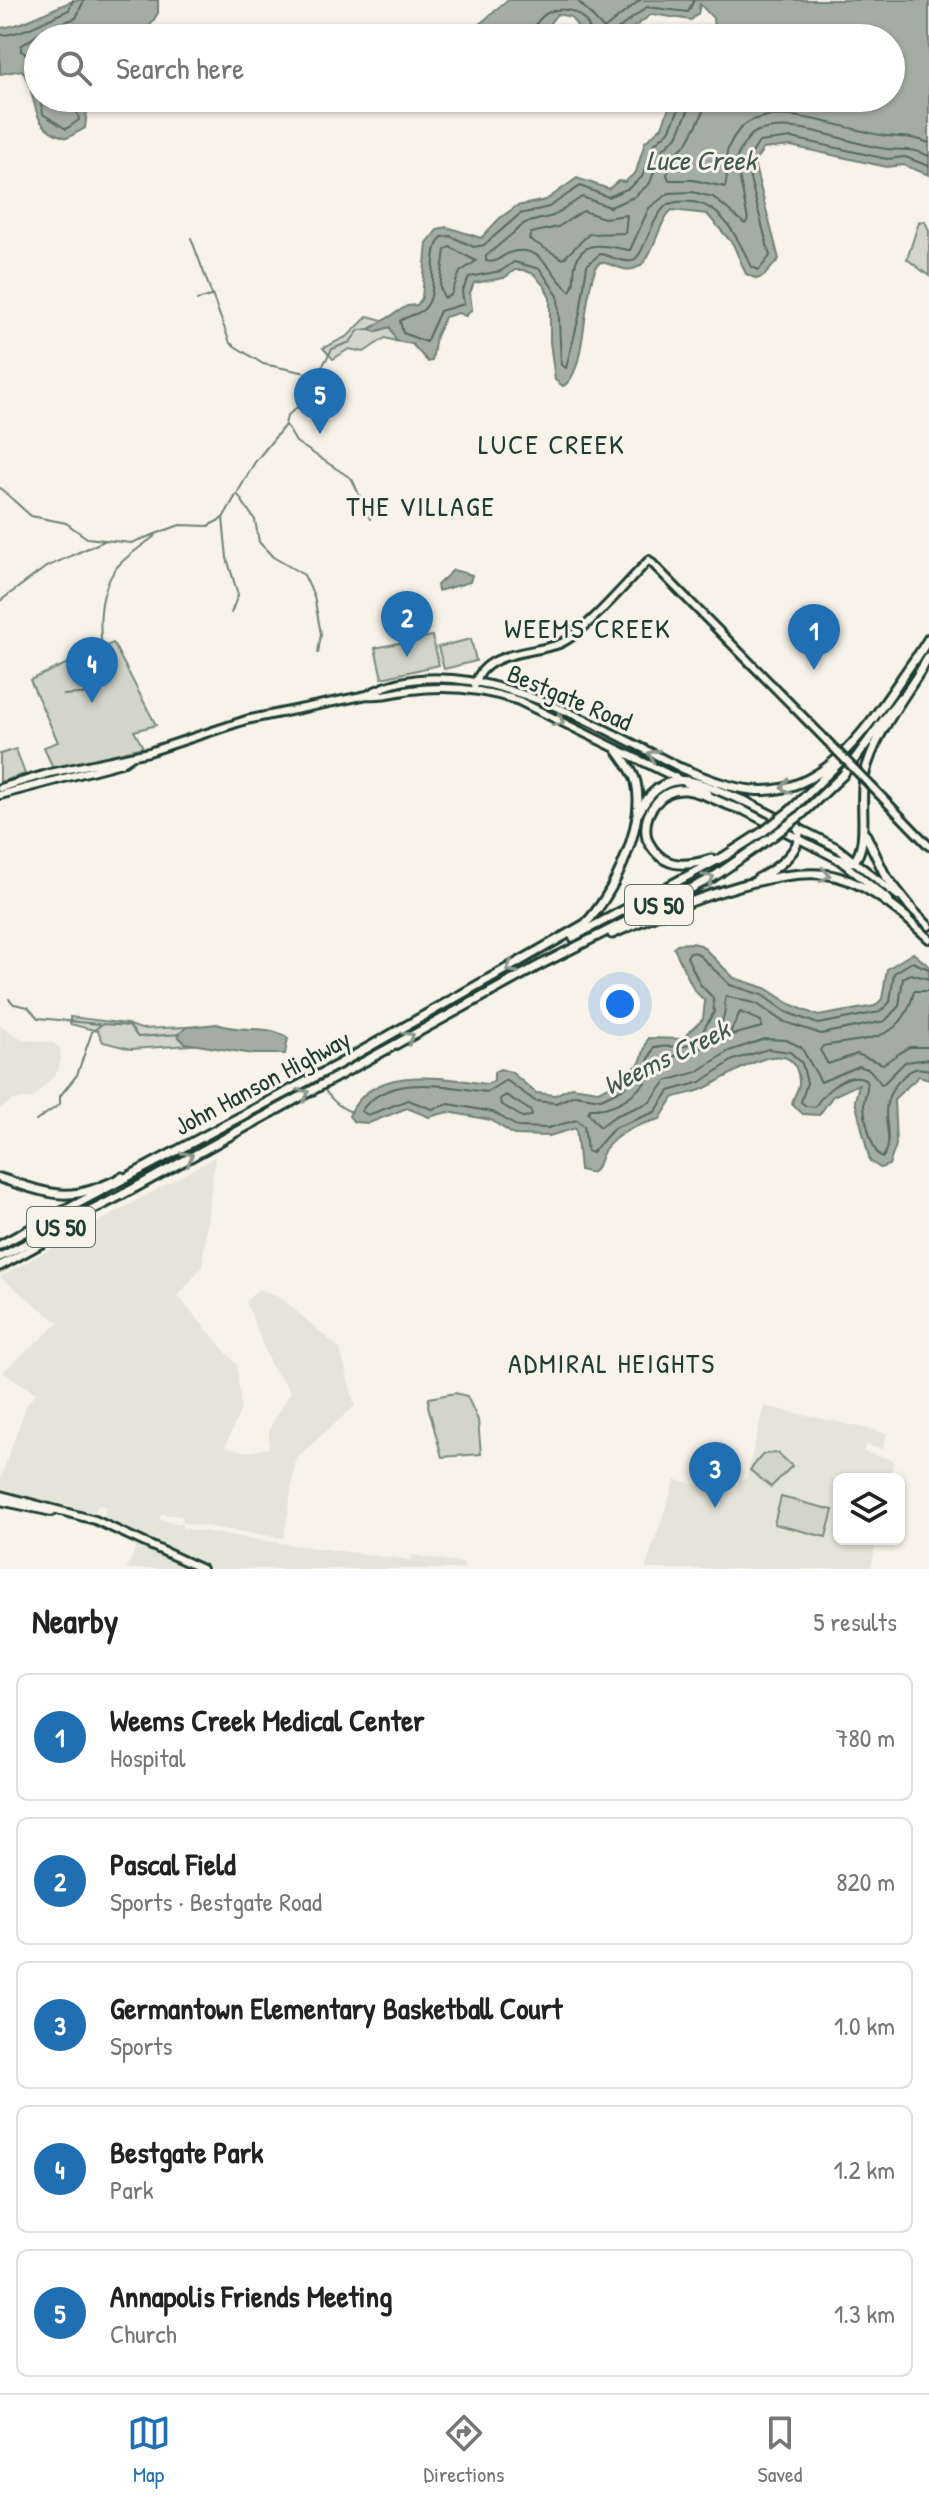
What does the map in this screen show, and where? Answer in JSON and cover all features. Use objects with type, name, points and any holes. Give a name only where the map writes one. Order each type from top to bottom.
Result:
[{"type":"highway","name":"US 50","points":[[542,951],[725,856],[791,810],[859,741],[929,638]]},
{"type":"highway","points":[[681,768],[753,790],[804,783],[829,766],[851,744],[917,656]]},
{"type":"highway","name":"US 50","points":[[540,965],[712,878],[801,815],[843,775],[929,657]]},
{"type":"highway","points":[[838,859],[856,861],[863,841],[864,777],[875,747],[929,657]]},
{"type":"highway","points":[[542,951],[585,924],[609,896],[638,798],[636,781],[617,750]]},
{"type":"highway","points":[[633,823],[648,795],[679,780],[691,779],[747,802]]},
{"type":"highway","points":[[725,856],[683,866],[665,861],[647,839],[649,813],[662,796],[683,790],[702,793],[740,809]]},
{"type":"highway","points":[[861,822],[874,857],[912,909]]},
{"type":"highway","points":[[721,893],[771,871],[786,858],[799,838],[798,827]]},
{"type":"highway","points":[[540,965],[645,919],[788,874],[823,874],[867,889],[907,918]]},
{"type":"highway","name":"John Hanson Highway","points":[[0,1245],[271,1101],[542,951]]},
{"type":"highway","name":"John Hanson Highway","points":[[0,1257],[120,1196],[540,965]]},
{"type":"highway","points":[[0,1180],[57,1194],[89,1192],[185,1147]]},
{"type":"highway","points":[[0,1266],[120,1196]]},
{"type":"main road","points":[[475,685],[479,672],[495,661],[566,641],[649,560],[929,846]]},
{"type":"main road","name":"Bestgate Road","points":[[0,788],[121,763],[130,757],[266,716],[367,695],[380,688],[417,682],[475,685],[534,699],[798,827],[856,861],[929,926]]},
{"type":"main road","name":"Bestgate Road","points":[[475,685],[519,701],[838,859],[929,939]]},
{"type":"main road","name":"Bestgate Road","points":[[0,795],[51,776]]},
{"type":"main road","points":[[0,1495],[105,1524],[202,1569]]},
{"type":"main road","points":[[0,1501],[64,1512]]},
{"type":"shaded area","points":[[925,221],[929,231],[929,276],[907,259],[919,222]]},
{"type":"shaded area","points":[[368,316],[386,321],[383,324],[394,331],[396,341],[385,338],[364,352],[349,349],[333,359],[323,348],[348,336]]},
{"type":"shaded area","points":[[432,636],[439,665],[382,678],[375,648]]},
{"type":"shaded area","points":[[471,639],[476,661],[444,669],[438,647]]},
{"type":"shaded area","points":[[113,643],[156,725],[134,731],[143,747],[53,769],[44,747],[58,742],[30,680]]},
{"type":"shaded area","points":[[16,749],[25,774],[0,782],[0,754]]},
{"type":"shaded area","points":[[70,1017],[127,1024],[141,1029],[188,1027],[177,1035],[185,1043],[206,1044],[131,1049],[103,1042],[98,1031],[70,1024]]},
{"type":"shaded area","points":[[0,1025],[22,1039],[53,1043],[60,1048],[61,1059],[58,1071],[33,1098],[13,1100],[0,1109]]},
{"type":"shaded area","points":[[215,1157],[202,1267],[178,1296],[237,1365],[241,1409],[225,1447],[247,1452],[269,1448],[269,1429],[291,1391],[271,1366],[246,1302],[258,1289],[281,1298],[340,1349],[355,1406],[296,1458],[284,1538],[182,1523],[182,1516],[161,1514],[160,1520],[182,1524],[182,1528],[286,1544],[411,1560],[413,1555],[463,1563],[465,1569],[212,1569],[103,1518],[106,1507],[99,1505],[94,1513],[0,1490],[0,1479],[27,1404],[36,1393],[2,1372],[59,1323],[0,1277]]},
{"type":"shaded area","points":[[455,1393],[467,1396],[478,1420],[481,1454],[442,1457],[428,1406],[429,1398]]},
{"type":"shaded area","points":[[764,1406],[887,1433],[883,1449],[865,1445],[863,1452],[894,1460],[891,1473],[833,1473],[833,1545],[876,1545],[871,1569],[645,1569],[675,1480],[736,1493],[740,1479],[746,1479]]},
{"type":"shaded area","points":[[778,1453],[792,1466],[771,1487],[750,1470],[763,1454]]},
{"type":"shaded area","points":[[781,1497],[833,1510],[826,1537],[774,1524]]},
{"type":"shaded area","points":[[138,1544],[196,1569],[126,1569]]},
{"type":"water","points":[[76,0],[158,0],[158,13],[151,24],[24,24],[24,74],[22,70],[0,74],[0,28],[18,24]]},
{"type":"water","name":"Luce Creek","points":[[508,0],[929,0],[929,175],[904,165],[887,167],[791,146],[763,149],[754,163],[779,259],[764,276],[757,279],[746,274],[733,244],[707,214],[672,210],[642,264],[634,269],[624,269],[600,262],[590,288],[577,364],[571,378],[563,386],[555,380],[550,342],[550,298],[534,274],[523,270],[515,270],[504,278],[474,283],[470,293],[472,309],[466,316],[458,313],[445,317],[436,336],[432,361],[428,362],[412,344],[396,341],[390,327],[375,332],[370,329],[407,306],[417,305],[422,298],[427,243],[438,229],[447,227],[481,238],[517,206],[546,200],[577,178],[609,189],[618,181],[625,182],[636,172],[645,142],[662,127],[668,112],[905,112],[905,24],[714,24],[713,18],[700,4],[698,14],[691,20],[652,14],[638,24],[576,24],[571,17],[557,14],[549,24],[481,23]]},
{"type":"water","points":[[36,112],[87,112],[85,128],[67,138],[45,127]]},
{"type":"water","points":[[453,570],[472,575],[470,582],[438,591],[437,585]]},
{"type":"water","name":"Weems Creek","points":[[677,944],[701,945],[734,978],[765,988],[790,1004],[818,1016],[875,1006],[882,999],[887,969],[913,953],[929,966],[929,1079],[919,1076],[894,1099],[896,1145],[889,1165],[880,1168],[870,1161],[855,1101],[859,1084],[833,1096],[819,1115],[803,1114],[792,1104],[799,1081],[795,1065],[785,1058],[757,1061],[703,1089],[673,1098],[660,1119],[637,1126],[609,1144],[591,1173],[580,1170],[576,1128],[549,1136],[514,1135],[491,1120],[448,1112],[429,1117],[407,1108],[369,1123],[354,1122],[349,1116],[360,1099],[374,1088],[410,1078],[487,1084],[494,1081],[494,1072],[500,1069],[511,1072],[536,1093],[555,1095],[572,1087],[598,1091],[618,1082],[640,1063],[648,1038],[682,1039],[703,1019],[705,1001],[694,990],[674,948]]},
{"type":"water","points":[[217,1024],[280,1034],[288,1038],[285,1054],[253,1054],[185,1043],[177,1035],[188,1027]]},
{"type":"waterway","name":"Luce Creek","points":[[191,238],[230,343],[263,364],[316,375]]},
{"type":"waterway","points":[[197,300],[211,296]]},
{"type":"waterway","name":"Luce Creek","points":[[0,488],[31,516],[66,523],[87,538],[131,543],[180,525],[208,526],[223,518],[255,462],[285,425],[287,416],[302,403],[332,349],[350,342],[359,330],[370,329]]},
{"type":"waterway","points":[[286,425],[296,442],[352,479],[370,519]]},
{"type":"waterway","name":"Luce Creek","points":[[238,495],[255,520],[259,542],[273,557],[304,575],[314,596],[321,634],[318,653]]},
{"type":"waterway","points":[[223,518],[227,558],[238,595],[231,613]]},
{"type":"waterway","name":"Luce Creek","points":[[107,688],[100,626],[104,595],[117,567],[156,535]]},
{"type":"waterway","points":[[0,601],[46,567],[106,540]]},
{"type":"waterway","points":[[63,695],[95,693]]},
{"type":"waterway","points":[[9,999],[14,1004],[28,1007],[38,1018],[99,1024]]},
{"type":"waterway","name":"Weems Creek","points":[[36,1121],[60,1104],[60,1096],[77,1075],[92,1032],[102,1024],[129,1026],[138,1037],[180,1034]]},
{"type":"waterway","name":"Weems Creek","points":[[301,1062],[316,1074]]},
{"type":"waterway","name":"Weems Creek","points":[[320,1079],[332,1099],[352,1112]]},
{"type":"place","name":"Annapolis Friends Meeting","points":[[320,434]]},
{"type":"place","name":"Pascal Field","points":[[407,657]]},
{"type":"place","name":"Weems Creek Medical Center","points":[[814,670]]},
{"type":"place","name":"Bestgate Park","points":[[92,703]]},
{"type":"place","name":"Germantown Elementary Basketball Court","points":[[715,1508]]},
{"type":"district","name":"LUCE CREEK","points":[[552,444]]},
{"type":"district","name":"THE VILLAGE","points":[[421,506]]},
{"type":"district","name":"WEEMS CREEK","points":[[588,628]]},
{"type":"district","name":"ADMIRAL HEIGHTS","points":[[612,1363]]}]
